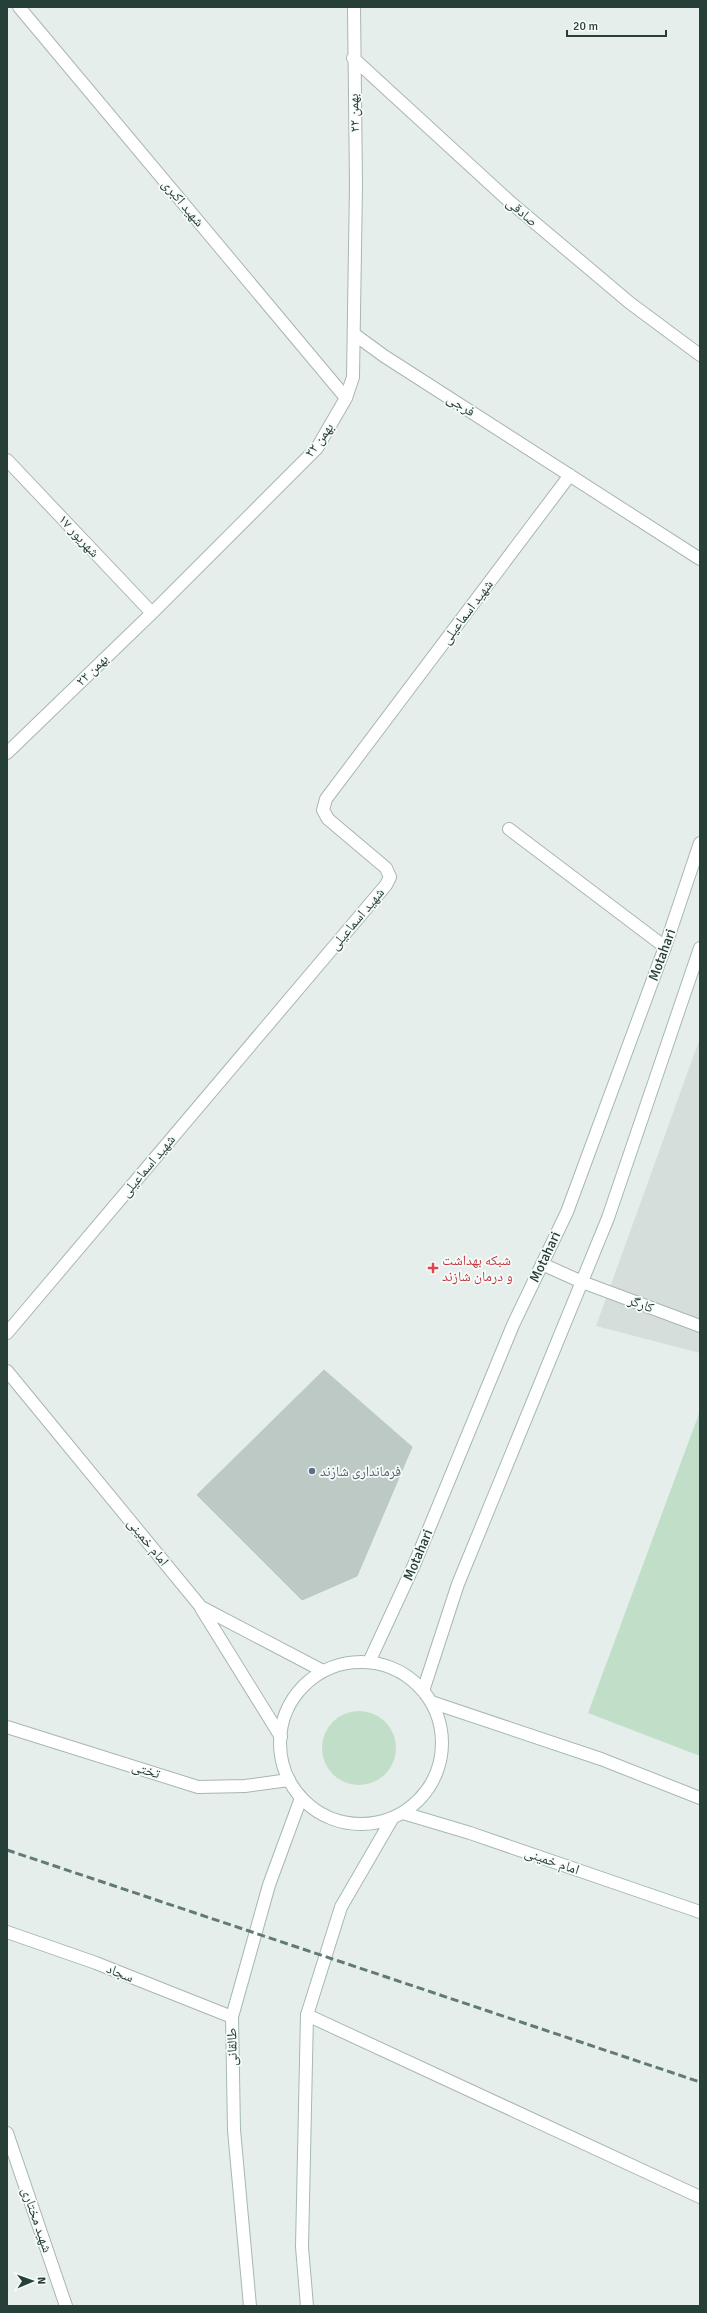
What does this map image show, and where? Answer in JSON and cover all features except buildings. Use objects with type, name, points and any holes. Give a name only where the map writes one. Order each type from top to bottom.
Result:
[{"type":"street","name":"شهید اکبری","points":[[19,7],[346,398]]},
{"type":"street","name":"۲۲ بهمن","points":[[7,753],[152,613],[317,448],[346,398],[353,376],[354,334],[356,185],[353,58],[354,7]]},
{"type":"street","name":"صادقی","points":[[353,58],[515,206],[630,303],[700,355]]},
{"type":"street","name":"فرجی","points":[[354,334],[384,356],[700,559]]},
{"type":"street","name":"۱۷ شهریور","points":[[7,460],[152,613]]},
{"type":"street","name":"شهید اسماعیلی","points":[[7,1333],[386,886],[390,877],[386,868],[328,819],[323,810],[326,799],[570,475]]},
{"type":"street","points":[[509,829],[665,947]]},
{"type":"street","name":"Motahari","points":[[368,1662],[414,1565],[513,1325],[567,1212],[665,947],[700,843]]},
{"type":"street","points":[[423,1691],[458,1584],[608,1218],[700,948]]},
{"type":"street","name":"کارگر","points":[[542,1264],[582,1282],[700,1326]]},
{"type":"street","name":"امام خمینی","points":[[7,1371],[201,1607],[323,1671]]},
{"type":"street","points":[[201,1607],[281,1737]]},
{"type":"street","points":[[368,1662],[389,1667],[408,1676],[423,1691],[431,1702],[441,1726],[442,1751],[436,1775],[426,1791],[403,1813],[392,1819],[368,1824],[343,1823],[321,1814],[302,1798],[289,1780],[282,1759],[281,1737],[285,1717],[294,1699],[307,1683],[323,1671],[346,1664],[368,1662]]},
{"type":"street","points":[[431,1702],[601,1759],[700,1798]]},
{"type":"street","name":"تختی","points":[[7,1727],[198,1787],[245,1786],[289,1780]]},
{"type":"street","name":"طالقانی","points":[[250,2306],[234,2130],[232,2017],[269,1885],[302,1798]]},
{"type":"street","name":"امام خمینی","points":[[403,1813],[470,1833],[700,1912]]},
{"type":"street","points":[[307,2306],[302,2239],[307,2015],[341,1907],[392,1819]]},
{"type":"street","name":"سجاد","points":[[7,1932],[96,1963],[232,2017]]},
{"type":"street","points":[[307,2015],[700,2196]]},
{"type":"street","name":"شهید مختاری","points":[[7,2133],[66,2306]]},
{"type":"shaded area","points":[[700,1038],[700,1353],[596,1326]]},
{"type":"green space","points":[[700,1411],[700,1756],[588,1713]]},
{"type":"green space","points":[[352,1711],[366,1711],[380,1717],[390,1727],[396,1741],[394,1762],[390,1769],[380,1779],[366,1785],[352,1785],[338,1779],[328,1769],[322,1755],[322,1741],[328,1727],[338,1717]]},
{"type":"railway","points":[[7,1850],[700,2082]]},
{"type":"place","name":"شبکه بهداشت و درمان شازند","points":[[433,1268]]},
{"type":"place","name":"فرمانداری شازند","points":[[312,1471]]}]
